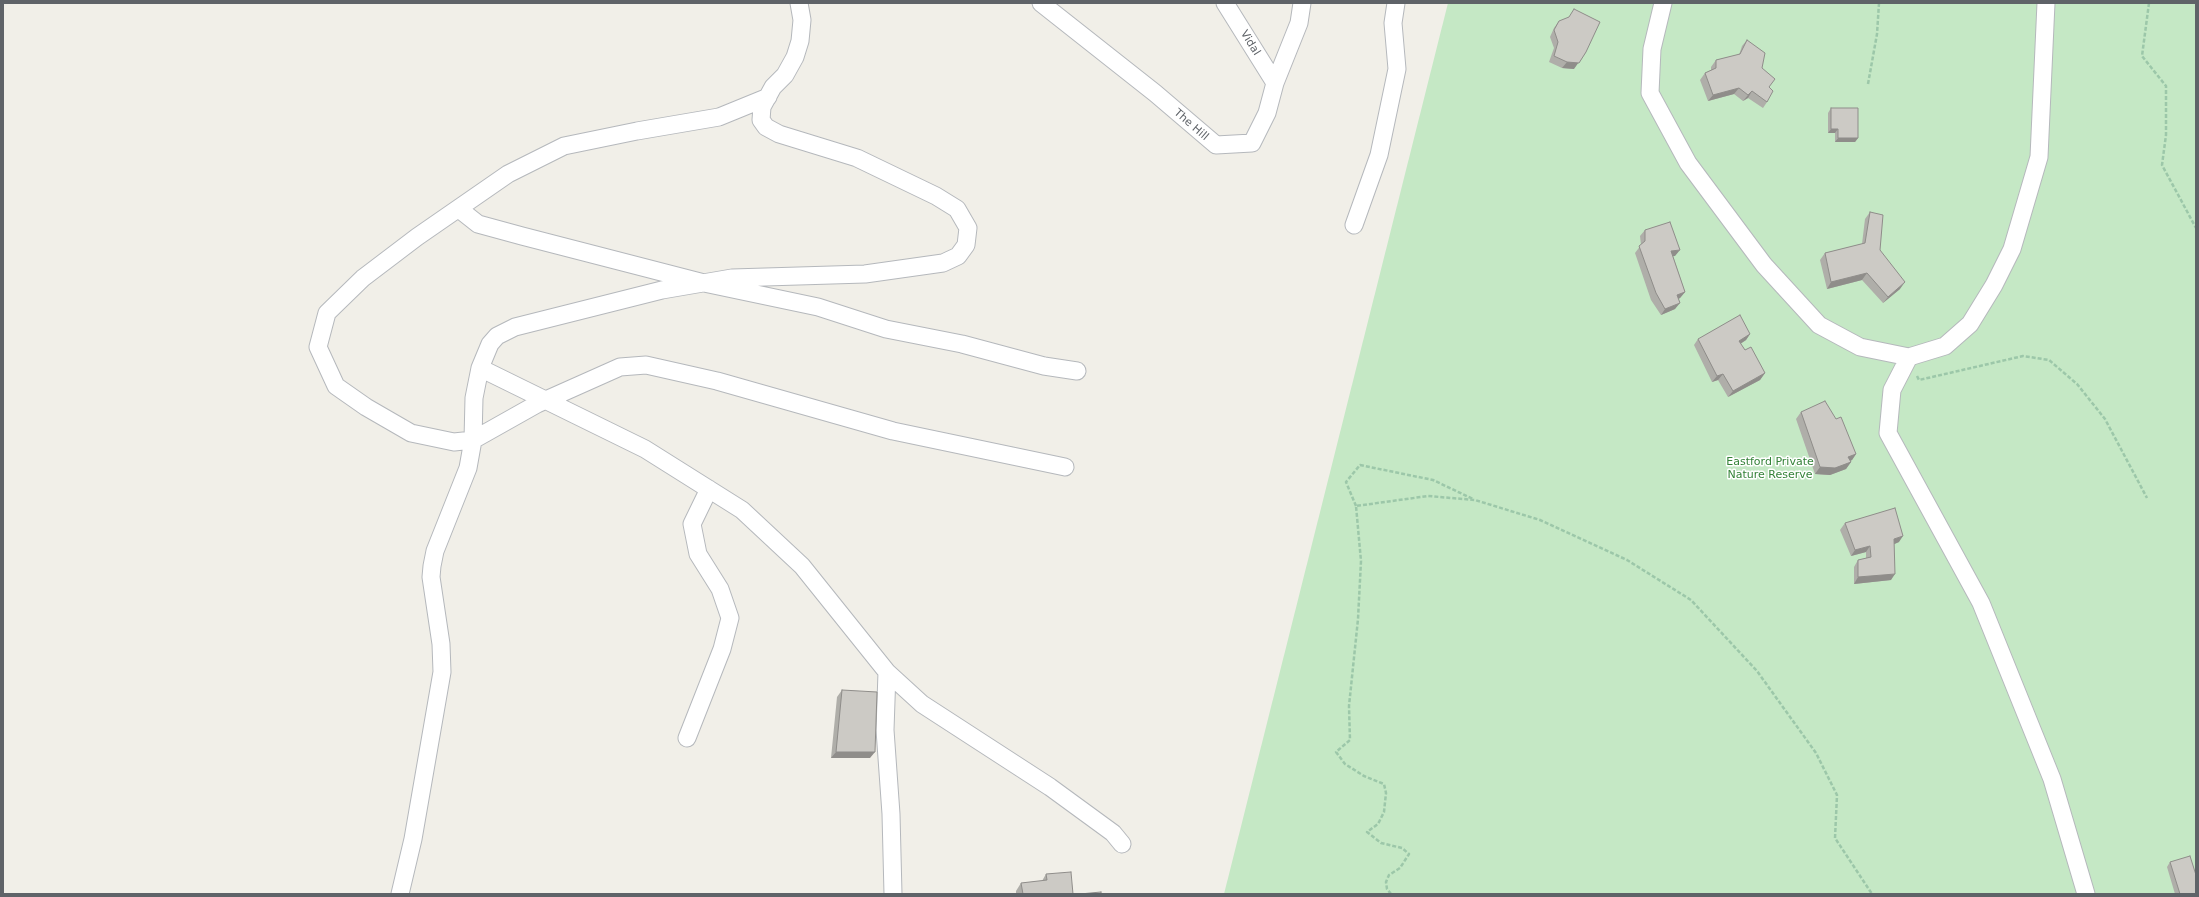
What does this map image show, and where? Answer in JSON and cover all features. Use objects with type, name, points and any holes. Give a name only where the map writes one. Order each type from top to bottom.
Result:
[{"type":"street","points":[[400,894],[413,839],[442,672],[441,644],[431,577],[432,566],[435,552],[468,468],[473,440],[474,398],[480,368],[490,344],[497,336],[515,327],[662,290],[732,278],[865,274],[943,263],[958,256],[966,245],[968,228],[957,210],[936,196],[857,158],[778,134],[766,127],[761,120],[762,107],[774,87],[785,75],[795,57],[800,41],[801,27],[799,3]]},
{"type":"street","name":"The Hill","points":[[1041,3],[1155,93],[1216,145],[1252,143],[1267,113],[1275,83],[1299,23],[1302,3]]},
{"type":"street","name":"Vidal","points":[[1225,3],[1275,83]]},
{"type":"street","points":[[1354,225],[1378,155],[1397,69],[1392,23],[1396,3]]},
{"type":"street","points":[[1663,3],[1652,49],[1650,94],[1688,162],[1764,265],[1819,325],[1860,347],[1909,357],[1945,346],[1970,324],[1994,285],[2012,249],[2039,157],[2046,3]]},
{"type":"street","points":[[768,97],[719,117],[636,131],[564,146],[508,174],[363,278],[327,313],[318,347],[336,386],[366,407],[411,433],[454,442],[473,440],[503,421],[545,400],[620,367],[646,365],[718,381],[894,431],[1065,467]]},
{"type":"street","points":[[459,209],[478,224],[704,283],[818,307],[886,329],[962,344],[1044,366],[1077,371]]},
{"type":"street","points":[[1909,357],[1892,390],[1888,433],[1981,603],[2052,779],[2086,894]]},
{"type":"street","points":[[480,368],[645,449],[742,510],[802,566],[887,672],[922,704],[1050,787],[1113,833],[1122,844]]},
{"type":"street","points":[[687,738],[722,649],[730,618],[720,589],[698,554],[692,524],[709,489]]},
{"type":"street","points":[[887,672],[885,730],[891,814],[893,894]]},
{"type":"path","points":[[1868,84],[1877,34],[1879,3]]},
{"type":"path","points":[[2149,3],[2142,56],[2166,86],[2166,135],[2162,165],[2196,228]]},
{"type":"path","points":[[1909,357],[1919,380],[2023,356],[2049,360],[2077,384],[2105,419],[2147,498]]},
{"type":"path","points":[[1391,894],[1387,889],[1386,882],[1389,875],[1400,868],[1409,854],[1402,848],[1381,843],[1367,832],[1378,824],[1384,812],[1386,793],[1384,784],[1364,776],[1345,764],[1336,752],[1350,740],[1349,706],[1358,619],[1361,561],[1356,506],[1346,482],[1360,465],[1433,480],[1475,500],[1540,520],[1620,557],[1691,600],[1757,671],[1816,753],[1837,795],[1835,838],[1872,894]]},
{"type":"path","points":[[1356,506],[1428,496],[1475,500]]},
{"type":"green space","name":"Eastford Private Nature Reserve","points":[[1448,3],[2196,3],[2196,894],[1224,894]]},
{"type":"building","points":[[1574,9],[1600,22],[1586,52],[1579,63],[1567,62],[1554,56],[1558,42],[1554,30],[1559,21],[1569,17]]},
{"type":"building","points":[[1747,40],[1765,53],[1762,68],[1775,79],[1769,87],[1773,91],[1767,102],[1752,91],[1748,95],[1739,88],[1713,95],[1705,73],[1716,68],[1716,60],[1740,54]]},
{"type":"building","points":[[1831,108],[1858,108],[1858,138],[1838,138],[1838,129],[1831,129]]},
{"type":"building","points":[[1870,212],[1883,215],[1880,250],[1905,282],[1888,297],[1867,273],[1831,282],[1825,253],[1865,243]]},
{"type":"building","points":[[1670,222],[1680,250],[1671,251],[1685,292],[1677,295],[1680,303],[1665,309],[1656,293],[1639,246],[1645,241],[1645,230]]},
{"type":"building","points":[[1740,315],[1750,334],[1739,341],[1745,350],[1751,347],[1765,373],[1733,391],[1723,374],[1717,376],[1698,339]]},
{"type":"building","points":[[1825,401],[1836,419],[1841,417],[1856,454],[1848,457],[1851,462],[1835,468],[1820,467],[1801,412]]},
{"type":"building","points":[[1895,508],[1903,536],[1894,539],[1895,574],[1858,577],[1858,560],[1871,557],[1870,546],[1855,550],[1845,523]]},
{"type":"building","points":[[842,690],[877,692],[875,752],[836,752]]},
{"type":"building","points":[[2190,856],[2196,875],[2196,894],[2180,894],[2170,862]]},
{"type":"building","points":[[1071,872],[1073,894],[1023,894],[1021,883],[1047,880],[1046,874]]},
{"type":"building","points":[[1101,892],[1101,894],[1080,894]]}]
